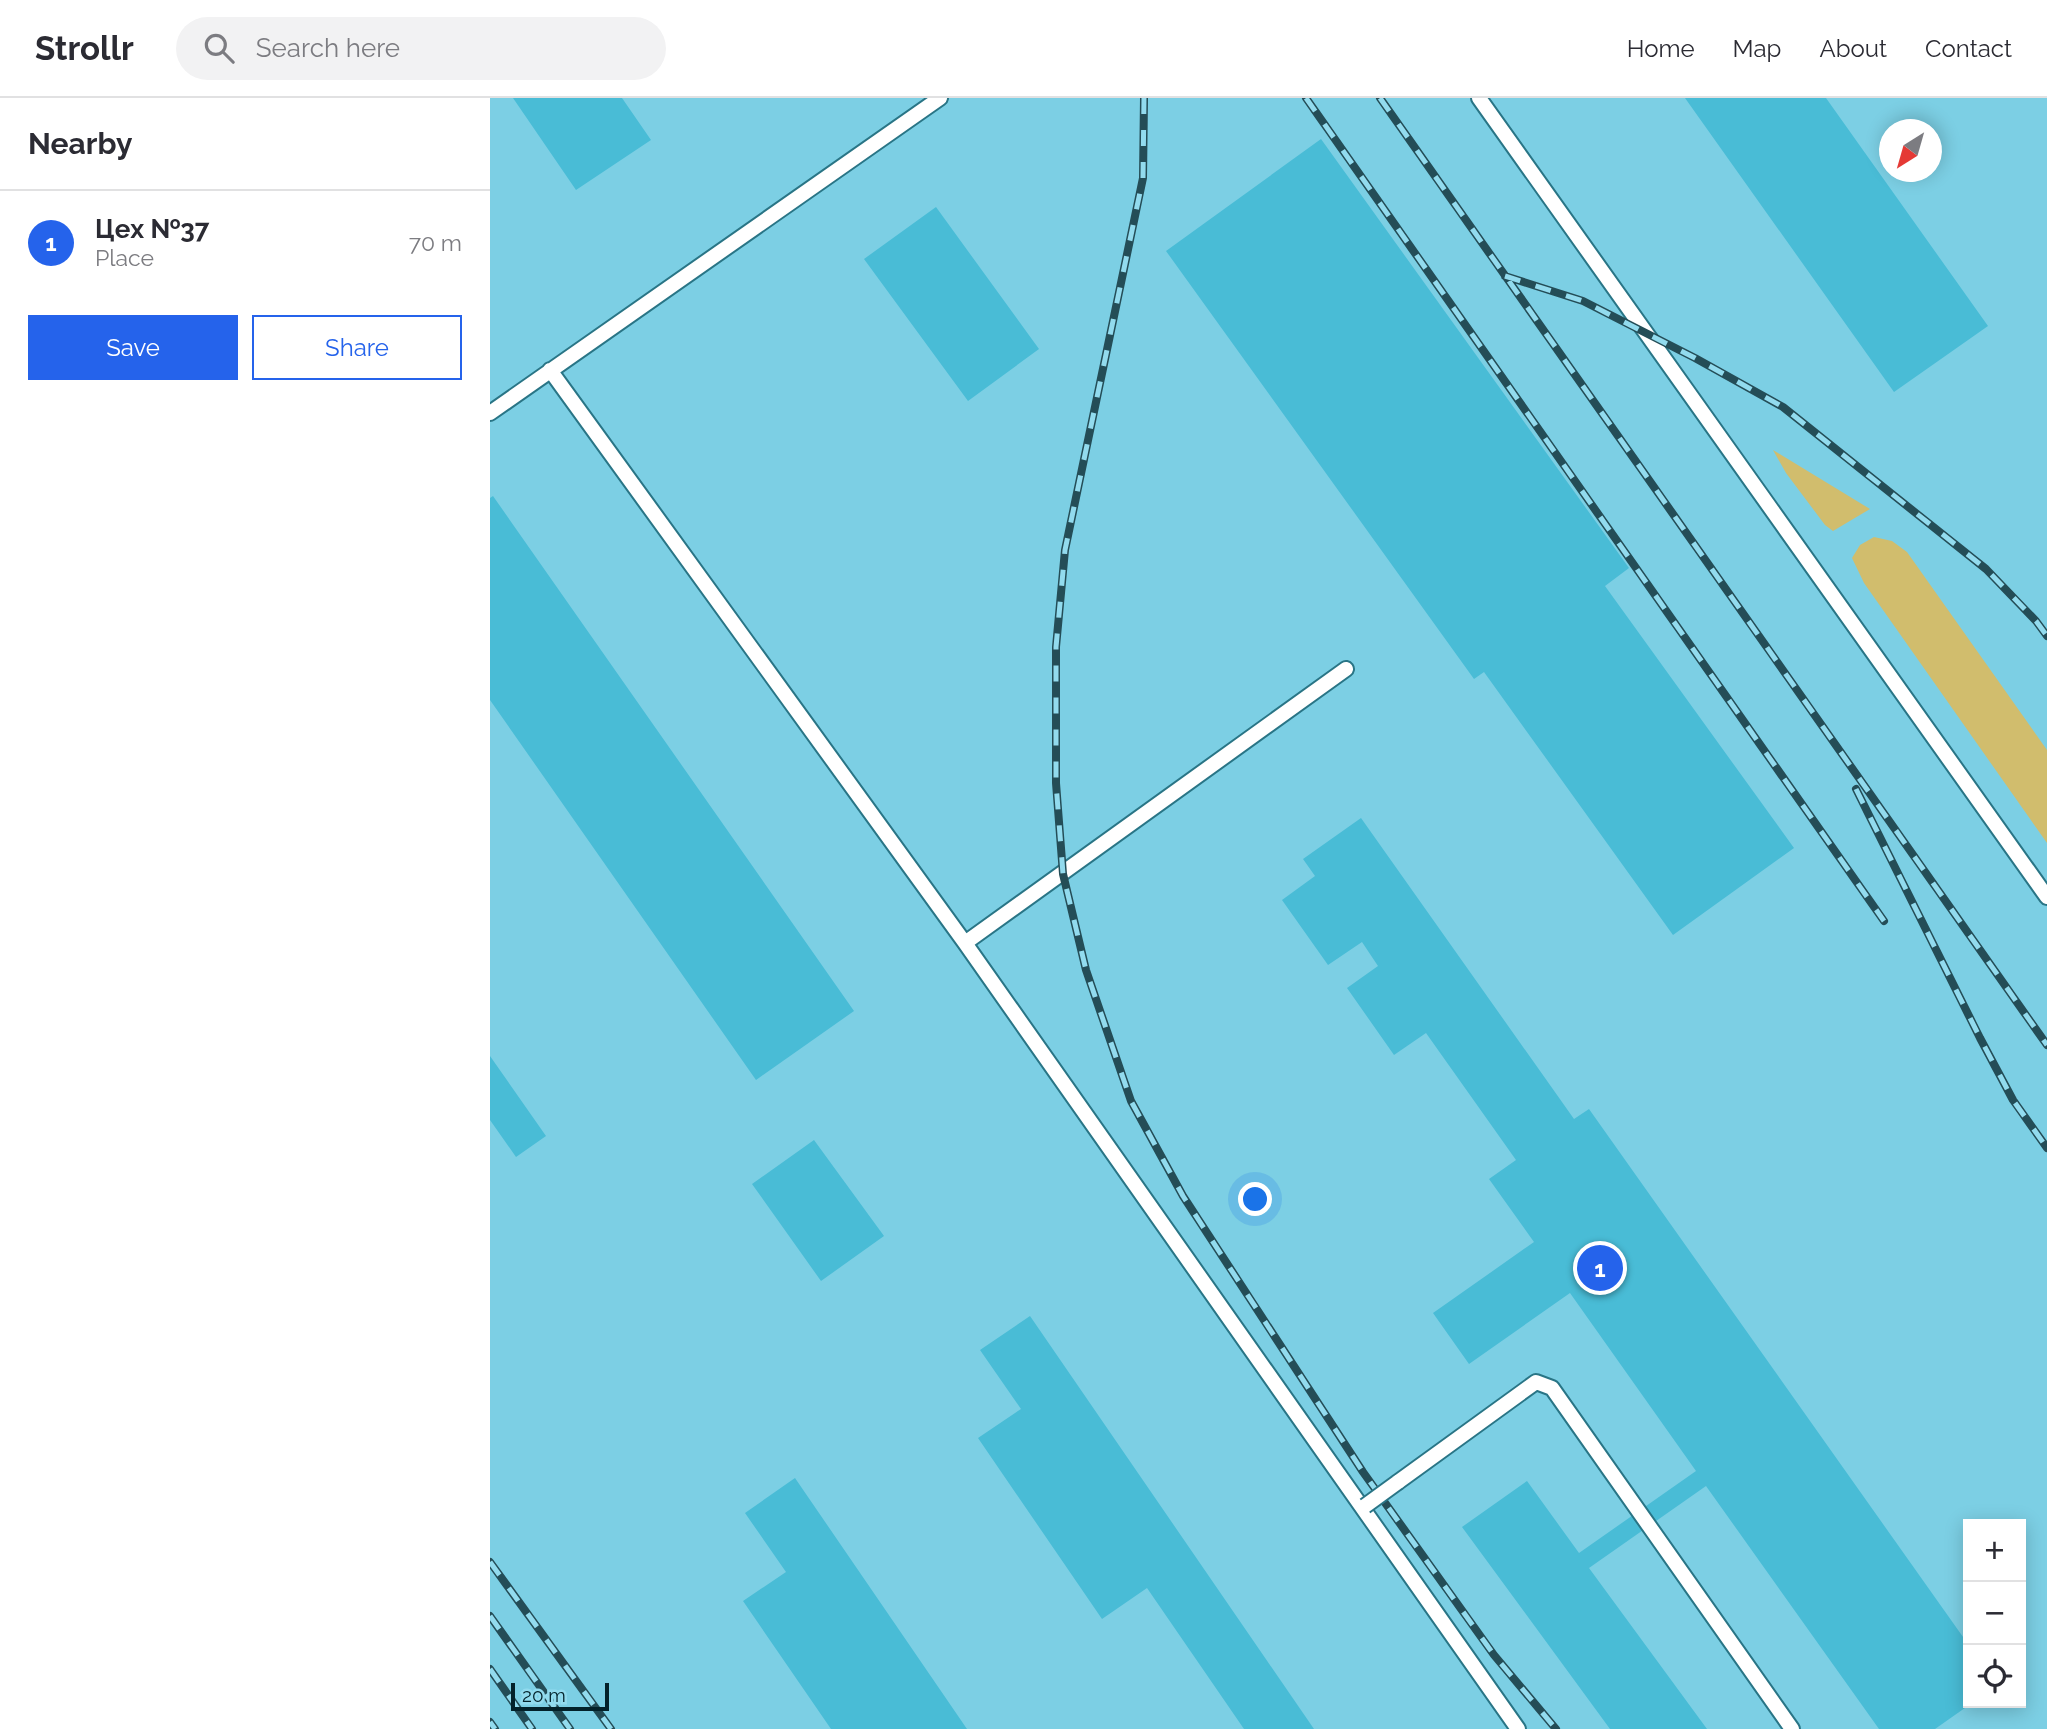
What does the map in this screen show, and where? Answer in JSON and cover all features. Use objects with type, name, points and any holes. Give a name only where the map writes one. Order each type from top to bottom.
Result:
[{"type":"lane","points":[[490,413],[940,98]]},
{"type":"lane","points":[[1479,98],[2047,898]]},
{"type":"lane","points":[[550,370],[965,943],[1518,1729]]},
{"type":"lane","points":[[965,943],[1346,669]]},
{"type":"lane","points":[[1364,1507],[1536,1382],[1552,1388],[1792,1729]]},
{"type":"shaded area","points":[[490,98],[2047,98],[2047,1729],[490,1729]]},
{"type":"shaded area","points":[[1773,450],[1870,509],[1833,531],[1825,525],[1786,473]]},
{"type":"shaded area","points":[[1874,537],[1892,541],[1907,552],[2047,750],[2047,843],[1864,583],[1852,558],[1860,545]]},
{"type":"building","points":[[513,98],[622,98],[651,140],[576,190]]},
{"type":"building","points":[[1685,98],[1826,98],[1879,173],[1879,182],[1886,182],[1988,326],[1894,392]]},
{"type":"building","points":[[1321,139],[1629,568],[1605,586],[1794,848],[1673,935],[1484,672],[1474,679],[1166,251]]},
{"type":"building","points":[[936,207],[1039,349],[968,401],[864,259]]},
{"type":"building","points":[[493,496],[854,1011],[756,1080],[490,700],[490,498]]},
{"type":"building","points":[[1361,818],[1574,1119],[1589,1109],[1963,1637],[1965,1708],[1935,1729],[1879,1729],[1706,1486],[1589,1568],[1707,1729],[1610,1729],[1462,1527],[1527,1481],[1579,1553],[1696,1471],[1570,1293],[1469,1364],[1433,1313],[1534,1242],[1489,1179],[1516,1160],[1426,1033],[1394,1055],[1347,988],[1378,966],[1362,942],[1328,965],[1282,900],[1315,876],[1303,859]]},
{"type":"building","points":[[490,1056],[546,1136],[516,1157],[490,1120]]},
{"type":"building","points":[[814,1140],[884,1236],[821,1281],[752,1184]]},
{"type":"building","points":[[1030,1316],[1314,1729],[1244,1729],[1147,1588],[1102,1619],[978,1438],[1021,1409],[980,1350]]},
{"type":"building","points":[[795,1478],[967,1729],[831,1729],[743,1601],[786,1572],[745,1513]]},
{"type":"railway","points":[[1144,98],[1143,178],[1065,550],[1056,647],[1056,783],[1063,874],[1086,970],[1131,1101],[1183,1196],[1363,1472],[1494,1655],[1556,1729]]},
{"type":"railway","points":[[1306,98],[1884,921]]},
{"type":"railway","points":[[1380,98],[2047,1045]]},
{"type":"railway","points":[[1505,276],[1583,301],[1783,407],[1986,569],[2047,636]]},
{"type":"railway","points":[[1856,789],[1980,1038],[2013,1100],[2047,1148]]},
{"type":"railway","points":[[490,1562],[611,1729]]},
{"type":"railway","points":[[490,1616],[570,1729]]},
{"type":"railway","points":[[490,1669],[532,1729]]},
{"type":"railway","points":[[490,1722],[495,1729]]},
{"type":"place","name":"Цех №37","points":[[1600,1268]]}]
